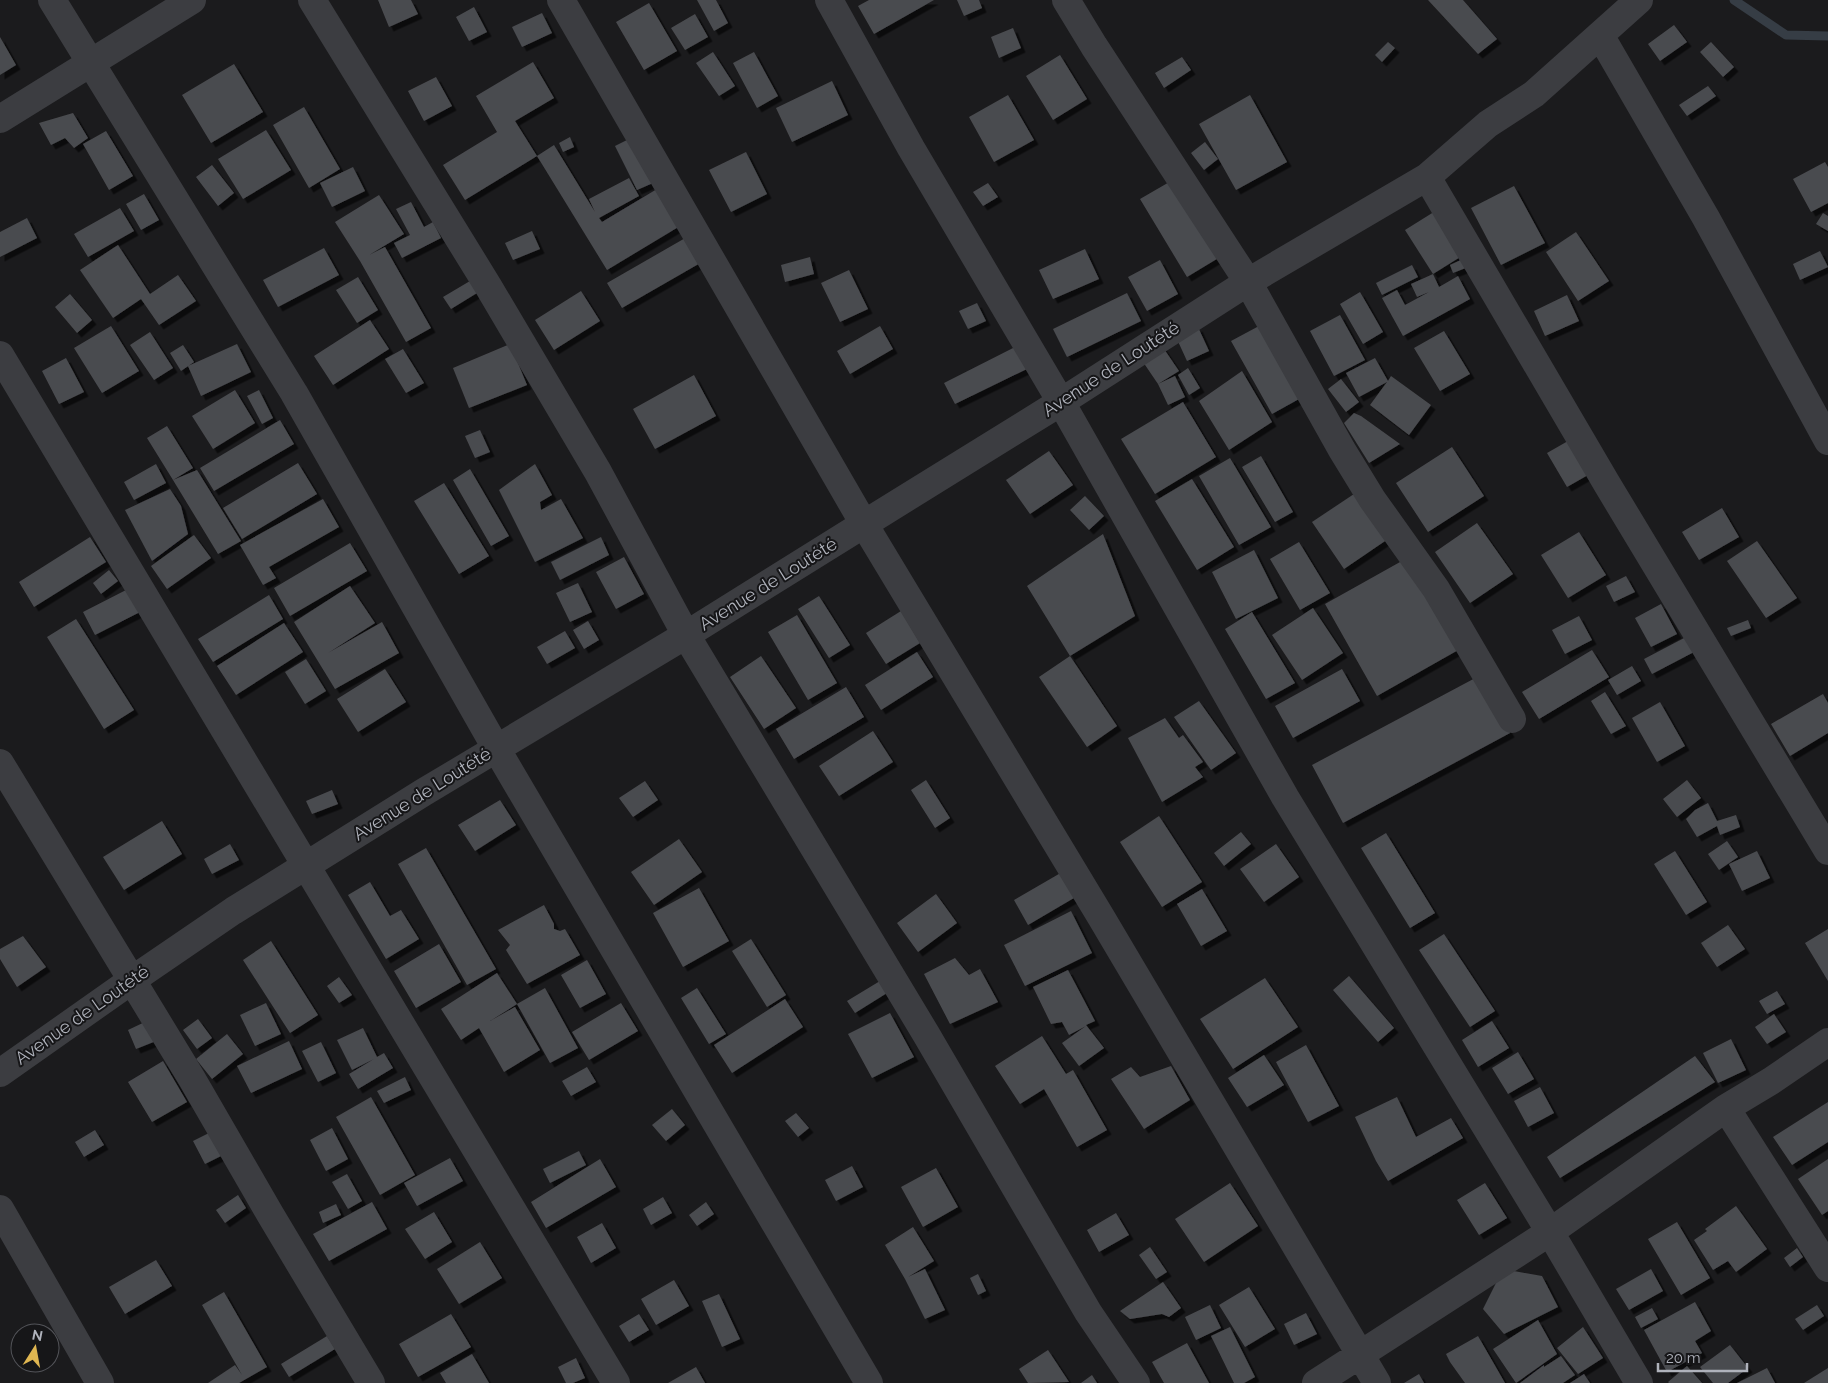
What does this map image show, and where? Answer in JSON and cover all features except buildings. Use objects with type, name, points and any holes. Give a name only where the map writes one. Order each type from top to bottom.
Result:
[{"type":"street","points":[[52,0],[294,392],[496,748],[869,1383]]},
{"type":"street","points":[[0,119],[192,0]]},
{"type":"street","points":[[312,0],[538,370],[598,472],[686,635],[926,1034],[1088,1312],[1136,1383]]},
{"type":"street","points":[[561,0],[864,524],[1106,926],[1377,1383]]},
{"type":"street","points":[[829,0],[911,148],[1061,402],[1285,798],[1550,1232],[1639,1383]]},
{"type":"street","points":[[1066,0],[1099,54],[1248,282],[1342,450],[1372,499],[1436,589],[1512,719]]},
{"type":"street","name":"Avenue de Loutété","points":[[0,1073],[233,911],[496,748],[686,635],[1061,402],[1248,282],[1427,177],[1488,124],[1534,94],[1639,0]]},
{"type":"street","points":[[1600,35],[1706,218],[1828,441]]},
{"type":"street","points":[[1427,177],[1607,484],[1828,851]]},
{"type":"street","points":[[0,354],[616,1383]]},
{"type":"street","points":[[0,763],[192,1079],[371,1383]]},
{"type":"street","points":[[1316,1383],[1550,1232],[1726,1108],[1771,1081],[1828,1042]]},
{"type":"street","points":[[1726,1108],[1828,1268]]},
{"type":"street","points":[[0,1209],[100,1383]]},
{"type":"waterway","points":[[1734,0],[1786,35],[1828,36]]}]
